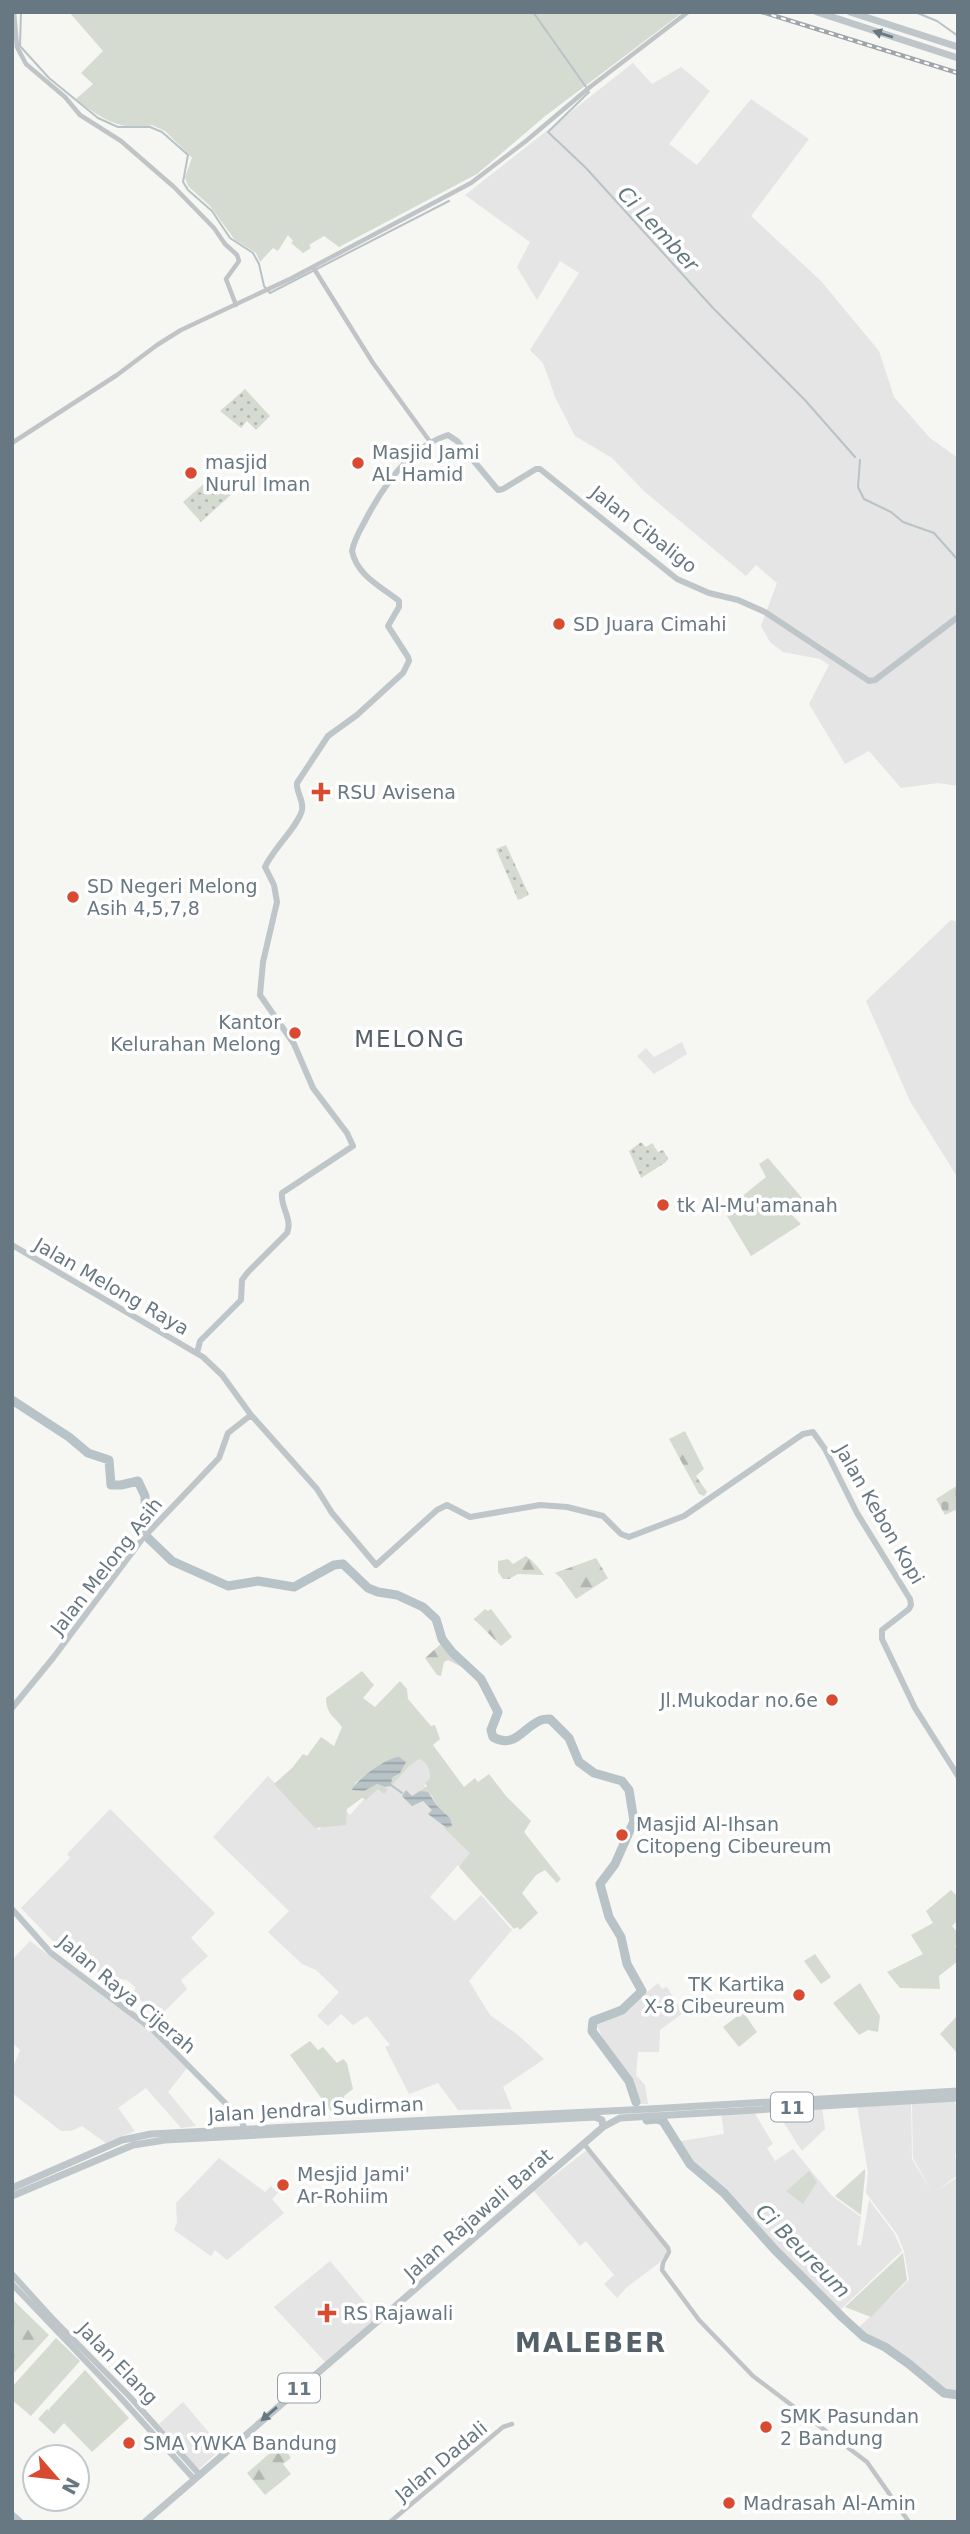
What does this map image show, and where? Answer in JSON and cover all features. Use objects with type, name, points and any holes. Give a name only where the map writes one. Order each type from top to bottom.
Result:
[{"type":"highway","points":[[817,12],[958,58]]},
{"type":"highway","points":[[850,12],[954,45]]},
{"type":"highway","name":"11","points":[[629,2113],[958,2091]]},
{"type":"highway","name":"11","points":[[629,2113],[958,2098]]},
{"type":"highway","name":"Jalan Jendral Sudirman","points":[[12,2196],[107,2151],[128,2138],[150,2134],[346,2128],[629,2113]]},
{"type":"highway","name":"Jalan Rajawali Barat","points":[[145,2522],[603,2127],[629,2113]]},
{"type":"highway","name":"Jalan Jendral Sudirman","points":[[494,2120],[595,2117],[602,2120],[603,2127]]},
{"type":"highway","name":"Jalan Jendral Sudirman","points":[[12,2188],[107,2151]]},
{"type":"highway","points":[[12,2515],[20,2522]]},
{"type":"main road","name":"Jalan Cibaligo","points":[[431,443],[445,436],[453,437],[498,489],[503,489],[540,469],[677,579],[765,612],[869,681],[875,680],[958,617]]},
{"type":"main road","name":"Jalan Melong Raya","points":[[197,1353],[200,1341],[241,1300],[242,1280],[289,1230],[282,1193],[353,1146],[347,1133],[313,1088],[294,1044],[260,995],[261,970],[277,899],[265,867],[300,814],[302,805],[296,790],[297,783],[325,739],[394,683],[407,666],[408,657],[388,625],[399,607],[399,601],[374,584],[355,560],[352,551],[387,483],[401,467],[431,443]]},
{"type":"main road","name":"Jalan Melong Raya","points":[[12,1245],[197,1353],[222,1375],[251,1415]]},
{"type":"main road","name":"Jalan Melong Asih","points":[[12,1708],[143,1538],[219,1458],[228,1433],[251,1415]]},
{"type":"main road","name":"Jalan Kebon Kopi","points":[[251,1415],[317,1489],[344,1529],[376,1565],[437,1510],[447,1505],[470,1517],[540,1505],[567,1507],[603,1516],[621,1534],[633,1536],[684,1516],[803,1434],[813,1432],[825,1449],[857,1513],[911,1601],[909,1609],[882,1630],[882,1639],[915,1708],[958,1776]]},
{"type":"main road","name":"Jalan Raya Cijerah","points":[[12,1909],[59,1960],[163,2039],[222,2098],[246,2131]]},
{"type":"main road","name":"Jalan Elang","points":[[12,2274],[130,2397],[196,2477]]},
{"type":"main road","name":"Jalan Elang","points":[[12,2284],[196,2477]]},
{"type":"street","points":[[14,12],[17,47],[26,64],[87,120],[121,141],[169,182],[211,224],[236,254],[239,261],[226,279],[236,305]]},
{"type":"street","points":[[12,443],[181,330],[314,270],[471,183],[688,12]]},
{"type":"street","points":[[314,270],[369,357],[431,443]]},
{"type":"street","points":[[584,2144],[668,2248],[662,2270],[699,2320],[753,2376],[867,2462],[909,2522]]},
{"type":"street","name":"Jalan Dadali","points":[[390,2522],[503,2427],[512,2424]]},
{"type":"shaded area","points":[[633,63],[652,84],[681,67],[710,91],[669,144],[697,165],[751,99],[809,139],[751,216],[821,281],[879,351],[894,397],[930,438],[958,458],[958,786],[938,783],[901,788],[869,751],[845,764],[809,704],[829,665],[820,659],[783,652],[770,642],[761,626],[777,583],[756,565],[746,576],[645,492],[612,458],[575,436],[556,399],[543,363],[530,350],[579,273],[560,261],[537,300],[517,267],[530,242],[465,195]]},
{"type":"shaded area","points":[[951,920],[958,922],[958,1178],[910,1101],[866,1001]]},
{"type":"shaded area","points":[[682,1042],[687,1054],[654,1074],[637,1056],[646,1048],[654,1057]]},
{"type":"shaded area","points":[[411,1747],[437,1774],[424,1786],[462,1818],[473,1849],[469,1874],[458,1865],[430,1897],[455,1921],[481,1895],[512,1930],[469,1981],[490,2015],[518,2035],[544,2059],[503,2087],[512,2109],[458,2110],[438,2083],[409,2094],[385,2047],[390,2045],[367,2016],[353,2025],[341,2014],[328,2026],[317,2016],[339,1992],[316,1970],[302,1964],[268,1932],[289,1911],[213,1837],[268,1776],[319,1830],[339,1805],[350,1815]]},
{"type":"shaded area","points":[[399,1757],[406,1762],[400,1773],[392,1778],[391,1786],[377,1784],[364,1791],[352,1790],[359,1780],[373,1769]]},
{"type":"shaded area","points":[[406,1790],[412,1796],[420,1791],[428,1792],[437,1806],[450,1818],[452,1826],[447,1828],[428,1814],[432,1810],[423,1801],[412,1806],[402,1796]]},
{"type":"shaded area","points":[[110,1809],[215,1913],[191,1938],[208,1956],[181,1980],[187,1989],[164,2012],[130,1995],[136,1988],[127,1980],[109,1977],[69,1958],[21,1908],[70,1858],[67,1854]]},
{"type":"shaded area","points":[[30,1941],[154,2035],[188,2067],[168,2092],[196,2126],[181,2128],[146,2088],[118,2108],[135,2131],[106,2143],[82,2126],[71,2131],[61,2131],[12,2093],[12,2070],[20,2050],[12,2042],[12,1960]]},
{"type":"shaded area","points":[[658,1983],[662,1989],[667,1987],[683,2013],[660,2030],[659,2052],[638,2052],[636,2075],[645,2085],[648,2104],[637,2104],[634,2085],[596,2024],[626,2010]]},
{"type":"shaded area","points":[[954,2101],[958,2110],[958,2153],[955,2154],[958,2175],[936,2191],[958,2177],[958,2390],[947,2390],[857,2329],[909,2280],[904,2251],[897,2234],[866,2193],[868,2173],[857,2105],[911,2104],[912,2159],[933,2194],[913,2158],[912,2104]]},
{"type":"shaded area","points":[[822,2107],[825,2129],[802,2151],[775,2109]]},
{"type":"shaded area","points":[[754,2112],[773,2144],[767,2148],[775,2161],[793,2149],[832,2196],[861,2217],[857,2245],[861,2246],[869,2200],[894,2233],[902,2251],[839,2311],[719,2185],[697,2169],[676,2142],[724,2134],[721,2113]]},
{"type":"shaded area","points":[[587,2150],[666,2248],[666,2254],[659,2263],[617,2298],[604,2284],[614,2275],[586,2241],[580,2246],[534,2191]]},
{"type":"shaded area","points":[[219,2158],[265,2192],[271,2186],[278,2193],[272,2199],[284,2213],[227,2260],[215,2250],[211,2256],[174,2230],[177,2223],[176,2203]]},
{"type":"shaded area","name":"RS Rajawali","points":[[330,2261],[378,2318],[326,2363],[274,2307]]},
{"type":"shaded area","points":[[183,2402],[222,2448],[198,2470],[159,2424]]},
{"type":"green space","points":[[69,12],[683,12],[544,117],[477,174],[339,247],[324,236],[309,245],[311,248],[303,253],[291,243],[293,241],[288,235],[278,251],[273,248],[260,262],[256,253],[235,240],[210,206],[188,186],[185,177],[192,158],[165,131],[152,125],[131,127],[111,122],[76,99],[93,84],[81,73],[103,51]]},
{"type":"green space","points":[[245,389],[270,416],[256,430],[247,421],[241,428],[220,411]]},
{"type":"green space","points":[[216,473],[234,492],[201,522],[183,502]]},
{"type":"green space","points":[[506,845],[529,895],[518,900],[496,849]]},
{"type":"green space","points":[[641,1142],[646,1147],[652,1143],[658,1152],[663,1150],[668,1158],[641,1178],[629,1151]]},
{"type":"green space","points":[[768,1158],[802,1198],[788,1211],[801,1224],[751,1256],[724,1211],[766,1177],[759,1164]]},
{"type":"green space","points":[[685,1431],[704,1469],[696,1476],[707,1492],[704,1496],[699,1494],[669,1439]]},
{"type":"green space","points":[[958,1485],[958,1514],[955,1510],[945,1515],[936,1499]]},
{"type":"green space","points":[[526,1556],[544,1575],[518,1574],[503,1579],[498,1572],[498,1561],[508,1559],[513,1564]]},
{"type":"green space","points":[[596,1558],[608,1578],[576,1599],[555,1573]]},
{"type":"green space","points":[[485,1609],[491,1609],[512,1637],[501,1646],[474,1619]]},
{"type":"green space","points":[[443,1642],[466,1663],[470,1671],[448,1660],[444,1662],[441,1676],[437,1675],[425,1658]]},
{"type":"green space","points":[[362,1671],[374,1685],[363,1698],[375,1707],[400,1681],[407,1689],[408,1699],[431,1726],[435,1725],[440,1739],[433,1745],[464,1787],[475,1778],[478,1782],[489,1774],[531,1821],[524,1832],[561,1879],[557,1883],[545,1870],[536,1875],[522,1893],[538,1913],[520,1930],[517,1927],[514,1929],[459,1867],[470,1853],[443,1827],[447,1828],[450,1818],[437,1806],[432,1795],[420,1791],[427,1786],[425,1783],[430,1779],[428,1767],[422,1760],[410,1765],[391,1786],[392,1778],[398,1776],[384,1764],[355,1783],[357,1790],[377,1784],[388,1789],[384,1794],[378,1789],[366,1800],[362,1798],[347,1809],[346,1825],[315,1828],[274,1784],[303,1754],[307,1756],[321,1737],[334,1746],[342,1727],[329,1711],[326,1698]]},
{"type":"green space","points":[[951,1890],[958,1897],[958,1920],[952,1926],[958,1933],[958,1943],[955,1946],[958,1950],[958,1961],[939,1976],[940,1989],[900,1988],[887,1972],[923,1954],[911,1935],[933,1923],[926,1911]]},
{"type":"green space","points":[[815,1954],[831,1977],[821,1984],[804,1961]]},
{"type":"green space","points":[[860,1983],[880,2016],[878,2032],[868,2030],[859,2035],[833,2003]]},
{"type":"green space","points":[[743,2012],[757,2032],[739,2047],[723,2027]]},
{"type":"green space","points":[[958,2015],[958,2054],[940,2034]]},
{"type":"green space","points":[[310,2041],[318,2050],[323,2047],[337,2063],[343,2059],[347,2063],[353,2089],[344,2096],[347,2116],[335,2117],[290,2055]]},
{"type":"green space","points":[[865,2169],[865,2175],[861,2215],[835,2196]]},
{"type":"green space","points":[[809,2171],[817,2182],[803,2204],[786,2191]]},
{"type":"green space","points":[[903,2253],[907,2280],[871,2317],[845,2307]]},
{"type":"green space","points":[[14,2301],[49,2335],[12,2375],[12,2304]]},
{"type":"green space","points":[[56,2338],[80,2361],[31,2416],[12,2400],[12,2387]]},
{"type":"green space","points":[[85,2370],[129,2418],[92,2452],[91,2443],[83,2443],[64,2423],[54,2434],[38,2419],[47,2409],[50,2411]]},
{"type":"green space","points":[[268,2447],[275,2453],[284,2447],[291,2458],[283,2464],[291,2474],[265,2495],[247,2473],[271,2452]]},
{"type":"waterway","points":[[21,12],[20,46],[49,78],[98,118],[118,127],[150,127],[162,132],[188,155],[183,182],[188,190],[212,211],[230,238],[253,253],[259,264],[264,286],[270,293],[449,201]]},
{"type":"waterway","name":"Ci Lember","points":[[533,12],[586,87]]},
{"type":"waterway","points":[[915,12],[937,21],[958,36]]},
{"type":"waterway","name":"Ci Lember","points":[[589,92],[548,132],[586,168],[713,308],[804,399],[855,457]]},
{"type":"waterway","name":"Ci Lember","points":[[860,460],[858,487],[864,499],[891,512],[903,522],[934,533],[958,560]]},
{"type":"waterway","name":"Ci Beureum","points":[[12,1400],[69,1437],[88,1453],[109,1460],[111,1485],[138,1481],[145,1496],[146,1536],[172,1561],[228,1586],[258,1581],[294,1587],[334,1565],[343,1564],[368,1588],[397,1595],[423,1607],[436,1619],[442,1639],[481,1679],[498,1712],[491,1730],[493,1737],[507,1741],[540,1720],[550,1719],[569,1738],[579,1762],[594,1773],[622,1781],[629,1790],[634,1821],[615,1864],[600,1884],[609,1917],[621,1937],[627,1964],[642,1991],[622,2010],[593,2021],[592,2031],[629,2081],[636,2102]]},
{"type":"waterway","points":[[391,1785],[402,1793]]},
{"type":"waterway","name":"Ci Beureum","points":[[647,2120],[663,2121],[690,2164],[724,2193],[775,2250],[864,2337],[885,2347],[944,2393],[958,2395]]},
{"type":"railway","points":[[762,12],[958,73]]},
{"type":"place","name":"Masjid Jami AL Hamid","points":[[358,463]]},
{"type":"place","name":"masjid Nurul Iman","points":[[191,473]]},
{"type":"place","name":"SD Juara Cimahi","points":[[559,624]]},
{"type":"place","name":"RSU Avisena","points":[[321,792]]},
{"type":"place","name":"SD Negeri Melong Asih 4,5,7,8","points":[[73,897]]},
{"type":"place","name":"Kantor Kelurahan Melong","points":[[295,1033]]},
{"type":"place","name":"tk Al-Mu'amanah","points":[[663,1205]]},
{"type":"place","name":"Jl.Mukodar no.6e","points":[[832,1700]]},
{"type":"place","name":"Masjid Al-Ihsan Citopeng Cibeureum","points":[[622,1835]]},
{"type":"place","name":"TK Kartika X-8 Cibeureum","points":[[799,1995]]},
{"type":"place","name":"Mesjid Jami' Ar-Rohiim","points":[[283,2185]]},
{"type":"place","name":"RS Rajawali","points":[[327,2313]]},
{"type":"place","name":"SMK Pasundan 2 Bandung","points":[[766,2427]]},
{"type":"place","name":"SMA YWKA Bandung","points":[[129,2443]]},
{"type":"place","name":"Madrasah Al-Amin","points":[[729,2503]]},
{"type":"district","name":"MELONG","points":[[410,1039]]},
{"type":"district","name":"MALEBER","points":[[591,2343]]}]
